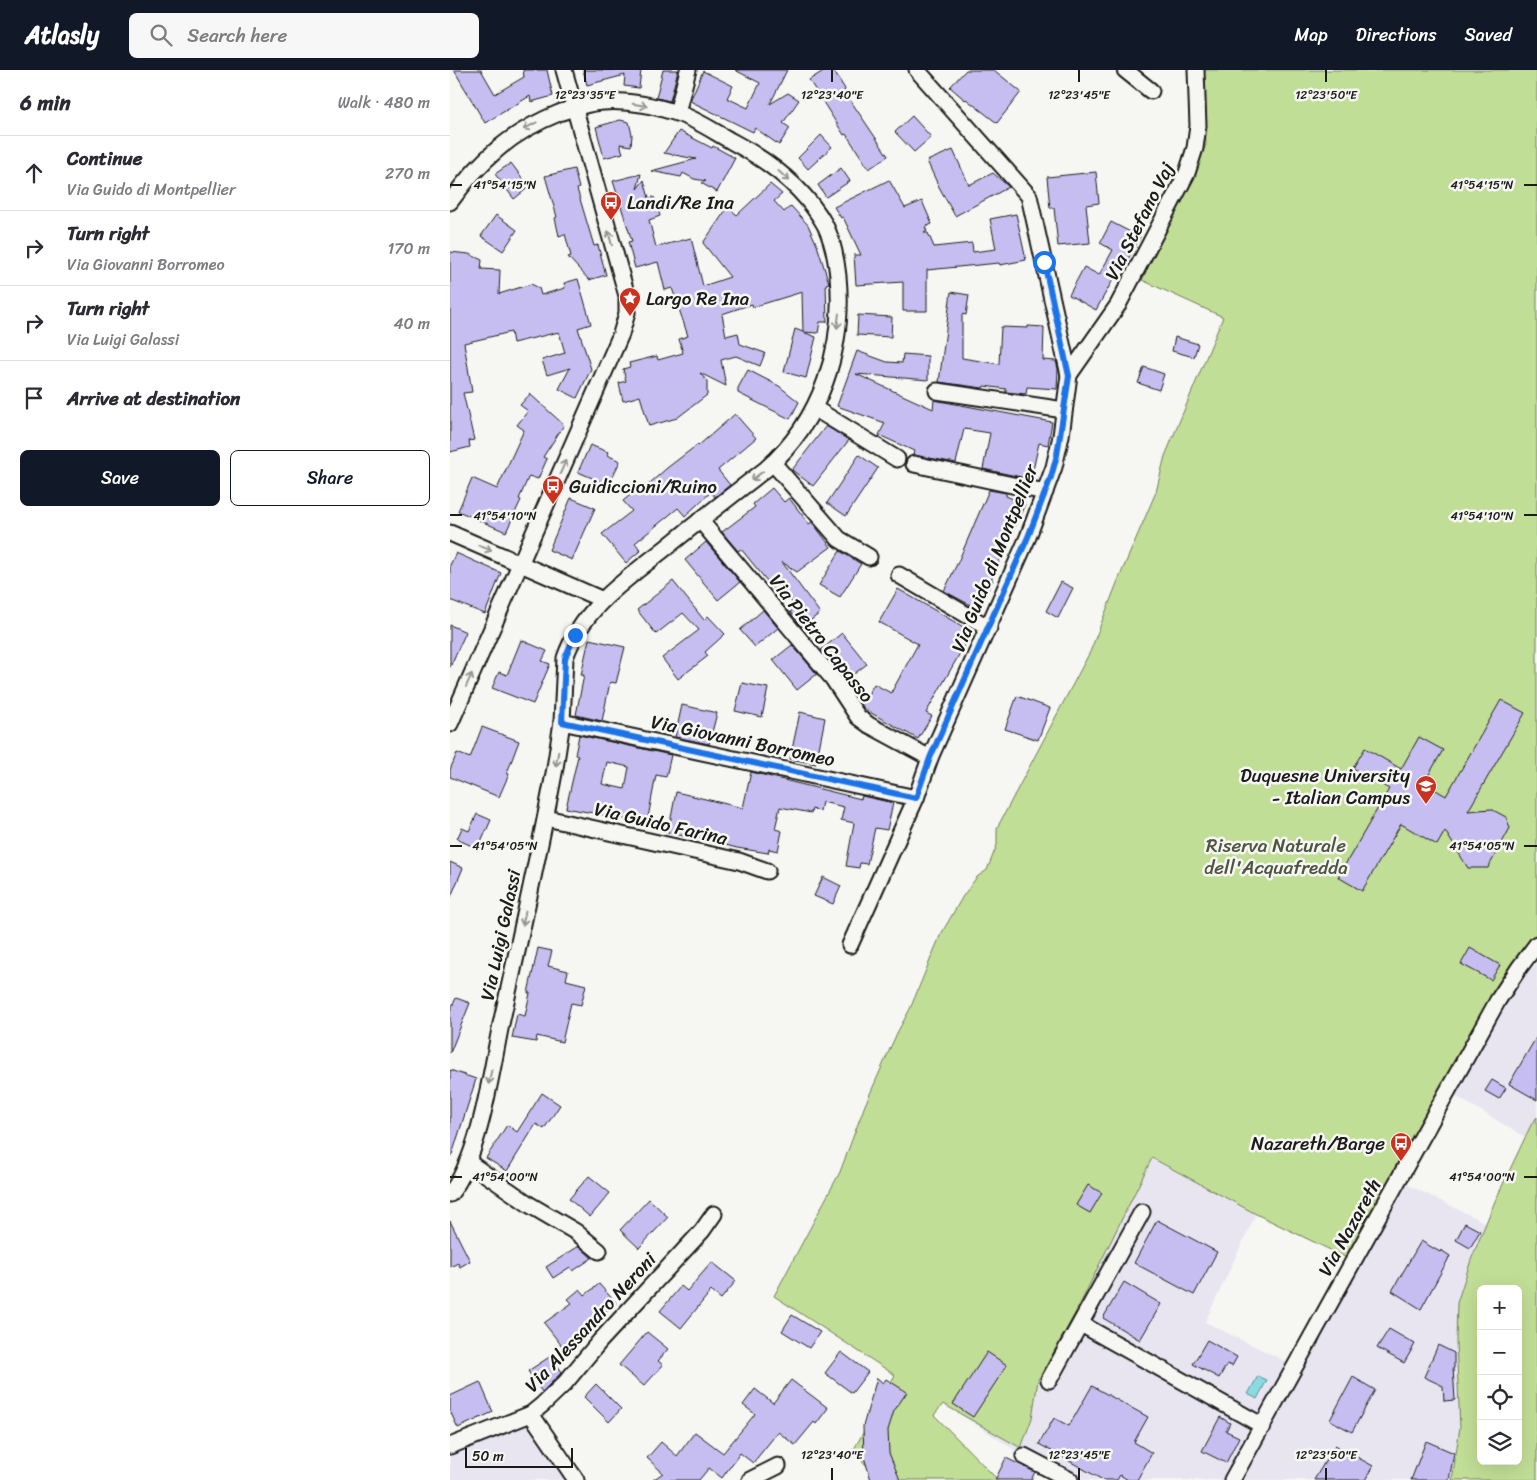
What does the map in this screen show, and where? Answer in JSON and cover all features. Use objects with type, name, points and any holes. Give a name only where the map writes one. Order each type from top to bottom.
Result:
[{"type":"street","points":[[450,724],[610,360],[627,316],[628,303],[564,70]]},
{"type":"street","points":[[677,113],[688,70]]},
{"type":"street","name":"Via Guido di Montpellier","points":[[916,798],[930,758],[989,628],[1045,492],[1057,455],[1069,376],[1029,196],[917,70]]},
{"type":"street","points":[[1125,70],[1151,92]]},
{"type":"street","name":"Via Stefano Vaj","points":[[1069,376],[1118,304],[1187,173],[1195,148],[1198,126],[1196,70]]},
{"type":"street","name":"Via Luigi Galassi","points":[[450,202],[471,173],[506,142],[535,123],[575,107],[594,103],[616,102],[677,113],[698,122],[742,147],[778,170],[795,186],[809,202],[825,226],[836,260],[840,295],[830,373],[814,408],[799,433],[773,463],[603,600],[575,635],[565,658],[562,722],[546,818],[484,1104],[468,1162],[450,1194]]},
{"type":"street","points":[[937,391],[1064,410]]},
{"type":"street","points":[[814,408],[897,459]]},
{"type":"street","points":[[773,463],[839,539],[869,557]]},
{"type":"street","points":[[914,464],[1045,492]]},
{"type":"street","name":"Via Pietro Capasso","points":[[700,520],[836,682],[858,717],[869,725],[930,758]]},
{"type":"street","points":[[450,533],[603,600]]},
{"type":"street","points":[[899,575],[989,628]]},
{"type":"street","name":"Via Giovanni Borromeo","points":[[562,722],[916,798]]},
{"type":"street","points":[[850,945],[916,798]]},
{"type":"street","name":"Via Guido Farina","points":[[546,818],[738,861],[767,871]]},
{"type":"street","name":"Via Nazareth","points":[[1232,1480],[1495,1005],[1518,968],[1537,944]]},
{"type":"street","points":[[468,1162],[530,1205],[576,1232],[599,1251]]},
{"type":"street","points":[[1049,1380],[1142,1212]]},
{"type":"street","name":"Via Alessandro Neroni","points":[[450,1446],[531,1414],[566,1383],[600,1342],[702,1231],[714,1214]]},
{"type":"street","points":[[1081,1324],[1263,1426]]},
{"type":"street","points":[[531,1414],[576,1480]]},
{"type":"street","points":[[1024,1456],[1070,1480]]},
{"type":"street","points":[[750,1480],[778,1466]]},
{"type":"shaded area","points":[[1537,964],[1537,1123],[1525,1137],[1444,1089],[1510,982]]},
{"type":"shaded area","points":[[1152,1158],[1256,1214],[1205,1322],[1295,1366],[1398,1180],[1486,1223],[1456,1327],[1460,1427],[1465,1480],[1070,1480],[1024,1456],[939,1401]]},
{"type":"shaded area","points":[[529,1425],[567,1480],[450,1480],[450,1455]]},
{"type":"green space","name":"Riserva Naturale dell'Acquafredda","points":[[1203,70],[1537,70],[1537,933],[1522,949],[1444,1089],[1437,1094],[1347,1258],[1256,1214],[1152,1158],[1077,1310],[1038,1380],[1032,1418],[1021,1448],[943,1404],[934,1415],[998,1480],[880,1480],[853,1451],[895,1375],[774,1296],[840,1172],[865,1105],[897,1033],[910,1009],[940,936],[963,896],[977,877],[987,870],[997,845],[997,828],[1090,652],[1156,492],[1165,456],[1223,317],[1142,280],[1206,145]]},
{"type":"green space","points":[[1537,1117],[1537,1480],[1452,1480],[1460,1427],[1456,1342],[1457,1303],[1471,1260],[1495,1201],[1531,1125]]},
{"type":"water","points":[[1258,1376],[1267,1380],[1257,1399],[1248,1394]]},
{"type":"building","points":[[454,70],[481,70],[495,94],[524,77],[523,70],[547,70],[553,96],[531,102],[530,96],[485,123]]},
{"type":"building","points":[[583,70],[641,70],[639,88],[624,86],[625,75],[587,85]]},
{"type":"building","points":[[663,70],[678,70],[670,101],[656,98]]},
{"type":"building","points":[[735,70],[787,70],[770,104],[788,93],[799,100],[783,123],[790,128],[779,145],[755,128],[753,132],[690,101],[703,71],[733,86],[727,98],[748,108],[760,83]]},
{"type":"building","points":[[825,70],[833,70],[845,89],[844,91],[888,156],[869,169],[846,134],[844,135],[809,80]]},
{"type":"building","points":[[966,70],[994,70],[1021,92],[997,123],[950,87]]},
{"type":"building","points":[[912,116],[931,137],[914,152],[895,132]]},
{"type":"building","points":[[620,120],[629,122],[632,135],[631,146],[620,144],[623,153],[604,158],[596,127]]},
{"type":"building","points":[[679,131],[735,158],[717,192],[701,183],[706,181],[694,179],[683,173],[681,177],[651,171],[696,159],[664,153]]},
{"type":"building","points":[[821,135],[832,147],[808,169],[798,158]]},
{"type":"building","points":[[953,150],[969,185],[993,173],[1009,187],[955,216],[927,161]]},
{"type":"building","points":[[511,163],[529,187],[514,199],[495,174]]},
{"type":"building","points":[[841,168],[850,181],[826,197],[818,185]]},
{"type":"building","points":[[574,169],[579,188],[577,189],[594,246],[598,245],[606,275],[589,280],[568,257],[571,256],[565,234],[559,236],[555,218],[557,217],[545,176]]},
{"type":"building","points":[[1096,172],[1099,203],[1086,205],[1090,243],[1058,246],[1054,208],[1050,208],[1047,177]]},
{"type":"building","points":[[641,174],[637,189],[644,180],[649,198],[654,197],[660,216],[649,220],[656,247],[691,238],[703,286],[730,277],[703,243],[728,207],[737,215],[770,184],[782,194],[774,201],[784,212],[791,206],[808,225],[817,245],[829,283],[826,284],[827,322],[820,322],[818,333],[803,332],[802,292],[753,307],[752,304],[722,314],[726,336],[738,333],[740,344],[765,353],[760,366],[736,356],[721,360],[726,386],[700,373],[707,381],[707,395],[677,418],[649,426],[640,396],[623,401],[619,383],[626,381],[623,369],[630,367],[629,363],[657,356],[658,360],[683,353],[679,339],[688,336],[672,288],[665,290],[658,262],[635,268],[628,242],[632,241],[613,181]]},
{"type":"building","points":[[889,180],[905,208],[922,201],[932,224],[925,227],[927,231],[924,233],[928,233],[934,247],[972,243],[973,252],[996,249],[990,219],[1016,214],[1026,260],[1000,265],[999,263],[927,270],[927,311],[903,311],[903,282],[856,285],[854,255],[861,255],[843,217],[841,218],[834,207]]},
{"type":"building","points":[[496,215],[517,230],[503,251],[481,236]]},
{"type":"building","points":[[1111,222],[1140,237],[1122,270],[1119,269],[1096,310],[1069,295],[1084,267],[1099,275],[1113,250],[1100,243]]},
{"type":"building","points":[[450,252],[469,254],[482,260],[481,269],[500,270],[499,294],[531,284],[539,288],[541,295],[565,288],[564,283],[578,279],[591,324],[578,328],[591,369],[577,398],[559,389],[570,368],[547,375],[542,360],[565,353],[559,332],[513,343],[511,332],[464,343],[472,392],[463,393],[474,440],[469,441],[470,447],[450,452]]},
{"type":"building","points":[[951,292],[969,295],[966,315],[962,314],[962,358],[999,364],[1001,327],[1044,327],[1043,360],[1056,361],[1058,369],[1057,389],[1027,387],[1026,394],[1006,392],[1006,389],[939,382]]},
{"type":"building","points":[[858,315],[892,317],[891,337],[857,335]]},
{"type":"building","points":[[795,329],[816,337],[806,378],[784,372]]},
{"type":"building","points":[[1175,337],[1198,344],[1194,357],[1172,351]]},
{"type":"building","points":[[857,351],[887,362],[902,363],[903,354],[928,356],[928,380],[856,374],[933,409],[934,400],[1052,422],[1048,445],[1039,443],[1031,479],[983,469],[990,433],[964,429],[956,463],[913,455],[914,451],[879,435],[885,423],[837,406]]},
{"type":"building","points":[[1144,367],[1164,374],[1159,390],[1138,383]]},
{"type":"building","points":[[748,370],[779,386],[799,402],[790,419],[738,393],[738,388]]},
{"type":"building","points":[[530,394],[564,425],[543,457],[547,459],[538,479],[529,476],[519,499],[521,500],[506,532],[458,511],[472,478],[497,489],[524,430],[517,425],[528,411],[520,405]]},
{"type":"building","points":[[735,414],[756,438],[718,470],[730,485],[715,497],[711,492],[685,516],[678,508],[635,543],[641,550],[626,563],[602,534],[632,511],[623,501],[640,487],[642,490]]},
{"type":"building","points":[[826,426],[849,440],[813,486],[792,470]]},
{"type":"building","points":[[590,445],[608,452],[607,455],[620,461],[609,485],[578,472]]},
{"type":"building","points":[[859,455],[878,468],[846,516],[827,503]]},
{"type":"building","points":[[772,488],[784,502],[789,498],[809,524],[812,522],[831,547],[797,572],[782,562],[820,613],[802,627],[790,612],[796,608],[781,588],[776,592],[741,549],[738,551],[722,532],[755,507],[753,504]]},
{"type":"building","points":[[989,490],[1006,493],[1006,496],[1025,504],[991,580],[993,580],[978,609],[944,591]]},
{"type":"building","points":[[571,498],[595,508],[572,560],[549,550]]},
{"type":"building","points":[[706,542],[740,582],[718,600],[685,560]]},
{"type":"building","points":[[840,551],[861,564],[840,597],[819,585]]},
{"type":"building","points":[[456,553],[501,573],[485,614],[450,600],[450,565]]},
{"type":"building","points":[[673,581],[704,620],[708,616],[725,634],[705,652],[708,656],[678,679],[662,658],[699,630],[683,613],[656,634],[637,610]]},
{"type":"building","points":[[1061,582],[1073,588],[1058,618],[1046,611]]},
{"type":"building","points":[[898,589],[972,632],[926,713],[932,716],[918,739],[864,709],[862,705],[874,684],[891,693],[918,644],[879,622]]},
{"type":"building","points":[[763,610],[778,628],[755,647],[740,630]]},
{"type":"building","points":[[450,625],[466,632],[450,667]]},
{"type":"building","points":[[842,633],[867,664],[846,680],[821,650]]},
{"type":"building","points":[[589,639],[625,647],[616,683],[610,682],[602,721],[576,715],[584,675],[581,675]]},
{"type":"building","points":[[521,640],[547,651],[542,661],[550,664],[533,704],[492,688],[499,672],[507,675]]},
{"type":"building","points":[[792,645],[817,674],[797,690],[773,660]]},
{"type":"building","points":[[742,683],[768,688],[762,717],[735,711]]},
{"type":"building","points":[[1017,696],[1050,708],[1038,740],[1005,729]]},
{"type":"building","points":[[1501,700],[1525,713],[1468,811],[1491,809],[1506,817],[1510,828],[1488,868],[1468,868],[1445,831],[1437,845],[1401,824],[1362,891],[1338,877],[1389,789],[1353,768],[1365,748],[1401,769],[1419,737],[1443,750],[1424,783],[1446,796]]},
{"type":"building","points":[[682,705],[717,713],[709,744],[675,737]]},
{"type":"building","points":[[800,712],[825,718],[816,764],[790,759]]},
{"type":"building","points":[[482,727],[519,741],[507,773],[509,774],[499,797],[450,777],[450,770],[457,753],[470,758]]},
{"type":"building","points":[[579,735],[671,755],[666,777],[656,775],[647,823],[566,808],[578,756],[575,755]],"holes":[[[607,762],[629,767],[625,789],[602,784]]]},
{"type":"building","points":[[751,772],[861,799],[862,796],[893,803],[887,830],[875,828],[867,864],[860,863],[859,868],[846,866],[854,823],[841,820],[844,807],[822,802],[820,811],[812,809],[811,813],[780,807],[775,829],[782,831],[778,851],[769,849],[768,853],[737,848],[695,837],[668,833],[676,792],[743,808]]},
{"type":"building","points":[[477,814],[491,820],[478,849],[457,839],[462,828],[469,831]]},
{"type":"building","points":[[450,862],[463,868],[450,899]]},
{"type":"building","points":[[823,877],[841,886],[833,904],[814,896]]},
{"type":"building","points":[[538,948],[552,951],[548,966],[568,971],[566,980],[586,985],[581,1005],[571,1003],[562,1042],[537,1036],[536,1042],[512,1038],[517,1014],[525,1016]]},
{"type":"building","points":[[1470,948],[1500,965],[1491,980],[1461,964]]},
{"type":"building","points":[[456,998],[470,1003],[450,1053],[450,1011]]},
{"type":"building","points":[[1537,1036],[1537,1100],[1509,1084]]},
{"type":"building","points":[[450,1070],[476,1079],[452,1155],[450,1155]]},
{"type":"building","points":[[1492,1080],[1506,1088],[1499,1099],[1485,1091]]},
{"type":"building","points":[[542,1093],[560,1105],[544,1129],[536,1124],[507,1171],[486,1158],[507,1125],[517,1132]]},
{"type":"building","points":[[589,1176],[610,1193],[590,1217],[569,1199]]},
{"type":"building","points":[[1088,1185],[1102,1193],[1090,1213],[1076,1205]]},
{"type":"building","points":[[649,1199],[668,1217],[639,1248],[620,1230]]},
{"type":"building","points":[[1157,1220],[1217,1252],[1194,1295],[1134,1263]]},
{"type":"building","points":[[450,1221],[470,1261],[460,1267],[458,1263],[450,1267]]},
{"type":"building","points":[[1465,1223],[1480,1231],[1470,1248],[1456,1240]]},
{"type":"building","points":[[1421,1241],[1450,1256],[1421,1309],[1392,1291]]},
{"type":"building","points":[[579,1246],[592,1258],[573,1271],[570,1267],[553,1278],[546,1267]]},
{"type":"building","points":[[712,1262],[736,1281],[721,1299],[711,1291],[681,1328],[660,1311],[681,1286],[687,1291]]},
{"type":"building","points":[[1124,1282],[1161,1304],[1140,1340],[1103,1318]]},
{"type":"building","points":[[599,1284],[616,1303],[562,1346],[544,1323],[572,1303],[568,1299],[580,1289],[585,1295]]},
{"type":"building","points":[[792,1315],[820,1332],[809,1348],[782,1331]]},
{"type":"building","points":[[1389,1329],[1415,1344],[1404,1363],[1377,1348]]},
{"type":"building","points":[[647,1332],[668,1349],[658,1361],[663,1365],[644,1386],[619,1365]]},
{"type":"building","points":[[1207,1340],[1237,1357],[1232,1366],[1227,1364],[1219,1378],[1193,1364]]},
{"type":"building","points":[[1438,1345],[1454,1353],[1455,1400],[1444,1401],[1443,1386],[1424,1377]]},
{"type":"building","points":[[841,1352],[868,1372],[852,1393],[825,1373]]},
{"type":"building","points":[[987,1352],[1007,1365],[973,1417],[953,1404]]},
{"type":"building","points":[[551,1356],[562,1372],[542,1392],[528,1371]]},
{"type":"building","points":[[1353,1377],[1375,1390],[1352,1432],[1330,1420]]},
{"type":"building","points":[[877,1378],[883,1383],[886,1379],[907,1392],[894,1411],[888,1430],[889,1453],[900,1480],[871,1480],[864,1457],[863,1426]]},
{"type":"building","points":[[791,1380],[828,1408],[816,1424],[814,1422],[795,1445],[778,1432],[753,1463],[740,1453],[722,1478],[709,1468],[699,1480],[653,1480],[663,1473],[647,1458],[661,1442],[677,1456],[695,1432],[723,1453],[755,1414],[743,1405],[755,1389],[773,1403]]},
{"type":"building","points":[[480,1382],[493,1412],[458,1428],[450,1411],[450,1396]]},
{"type":"building","points":[[596,1384],[621,1409],[609,1422],[584,1397]]},
{"type":"building","points":[[1092,1386],[1148,1417],[1134,1442],[1152,1453],[1137,1480],[1128,1480],[1120,1475],[1117,1480],[1103,1480],[1039,1444],[1054,1418],[1069,1426]]},
{"type":"building","points":[[1220,1417],[1230,1423],[1226,1431],[1239,1437],[1226,1463],[1202,1451]]},
{"type":"building","points":[[1426,1441],[1454,1453],[1449,1480],[1411,1480]]},
{"type":"building","points":[[1335,1445],[1373,1466],[1365,1480],[1314,1480]]},
{"type":"building","points":[[1006,1458],[1035,1472],[1031,1480],[995,1480]]},
{"type":"place","name":"Landi/Re Ina","points":[[611,221]]},
{"type":"place","name":"Largo Re Ina","points":[[630,317]]},
{"type":"place","name":"Guidiccioni/Ruino","points":[[553,505]]},
{"type":"place","name":"Duquesne University - Italian Campus","points":[[1426,805]]},
{"type":"place","name":"Nazareth/Barge","points":[[1401,1162]]},
{"type":"route","points":[[575,635],[565,658],[562,722],[916,798],[930,758],[1028,537],[1051,477],[1057,455],[1069,376],[1044,262]]}]
